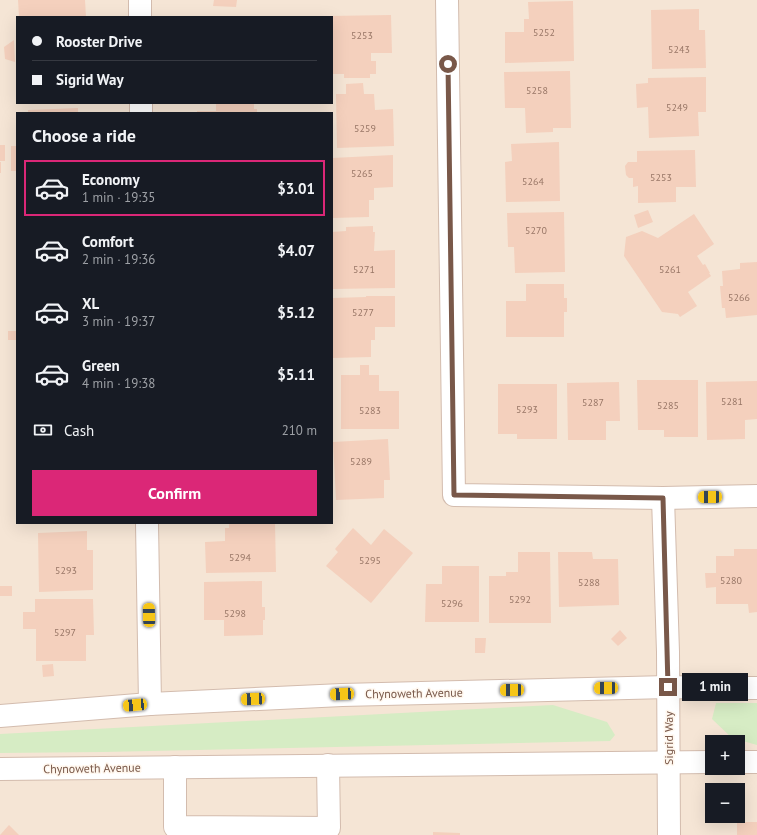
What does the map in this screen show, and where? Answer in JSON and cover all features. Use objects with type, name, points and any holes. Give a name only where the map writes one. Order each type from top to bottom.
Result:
[{"type":"street","points":[[140,0],[140,16]]},
{"type":"street","points":[[447,0],[454,495],[663,498],[757,496]]},
{"type":"street","name":"Sigrid Way","points":[[663,498],[668,687],[669,835]]},
{"type":"street","points":[[147,524],[150,704]]},
{"type":"street","name":"Chynoweth Avenue","points":[[0,716],[150,704],[342,694],[668,687],[757,688]]},
{"type":"street","name":"Chynoweth Avenue","points":[[0,769],[705,762]]},
{"type":"street","points":[[745,762],[757,762]]},
{"type":"street","points":[[175,767],[175,827],[329,828],[328,765]]},
{"type":"shaded area","points":[[0,0],[757,0],[757,835],[0,835]]},
{"type":"green space","points":[[716,703],[757,703],[757,745],[745,742],[745,735],[729,735],[712,719]]},
{"type":"green space","points":[[553,705],[607,722],[615,735],[610,741],[0,753],[0,734]]},
{"type":"building","points":[[18,0],[85,0],[86,16],[19,16]]},
{"type":"building","points":[[214,0],[237,0],[236,7],[213,6]]},
{"type":"building","points":[[573,1],[574,61],[505,63],[505,32],[524,32],[524,19],[529,19],[528,2]]},
{"type":"building","points":[[699,9],[699,30],[705,30],[706,68],[652,69],[651,10]]},
{"type":"building","points":[[391,15],[392,53],[371,53],[371,61],[376,61],[376,74],[370,74],[370,78],[344,78],[344,74],[333,74],[333,16],[329,16]]},
{"type":"building","points":[[14,40],[15,62],[5,59],[4,47]]},
{"type":"building","points":[[570,71],[571,128],[553,128],[553,132],[526,133],[525,108],[505,108],[504,72]]},
{"type":"building","points":[[706,77],[706,112],[698,112],[699,136],[649,138],[648,107],[637,108],[636,84],[648,83],[648,78]]},
{"type":"building","points":[[363,83],[364,94],[374,94],[375,110],[393,109],[394,146],[337,148],[336,94],[346,94],[346,84]]},
{"type":"building","points":[[216,104],[254,104],[254,109],[257,109],[257,112],[197,112],[216,111]]},
{"type":"building","points":[[78,108],[78,112],[28,112],[28,110]]},
{"type":"building","points":[[559,142],[560,201],[506,202],[505,162],[512,161],[511,144]]},
{"type":"building","points":[[0,145],[5,145],[5,161],[0,161]]},
{"type":"building","points":[[11,146],[16,146],[16,171],[11,171]]},
{"type":"building","points":[[695,150],[696,187],[676,187],[676,202],[638,203],[638,186],[633,187],[633,178],[629,178],[626,175],[625,166],[628,162],[637,162],[637,151]]},
{"type":"building","points":[[393,155],[393,187],[374,188],[374,200],[369,200],[369,217],[333,218],[333,158]]},
{"type":"building","points":[[1,162],[1,173],[0,173]]},
{"type":"building","points":[[648,210],[653,222],[638,228],[634,215]]},
{"type":"building","points":[[564,212],[565,272],[515,273],[514,247],[508,247],[507,213]]},
{"type":"building","points":[[694,214],[714,244],[697,256],[703,265],[705,264],[711,276],[688,292],[697,306],[680,317],[678,314],[662,312],[624,256],[626,237],[642,231],[658,238]]},
{"type":"building","points":[[373,226],[373,232],[375,232],[374,251],[395,250],[395,288],[333,289],[333,232],[346,231],[346,227]]},
{"type":"building","points":[[757,262],[757,315],[726,318],[725,308],[722,308],[720,286],[723,286],[722,271],[740,269],[740,263]]},
{"type":"building","points":[[526,284],[564,284],[564,298],[567,298],[567,312],[564,312],[564,337],[506,337],[506,301],[526,301]]},
{"type":"building","points":[[395,296],[395,327],[375,327],[375,340],[371,340],[371,357],[333,358],[333,298]]},
{"type":"building","points":[[8,331],[16,331],[16,340],[8,340]]},
{"type":"building","points":[[360,365],[369,365],[369,375],[379,375],[379,391],[399,391],[399,429],[341,429],[341,375],[360,375]]},
{"type":"building","points":[[637,380],[698,380],[698,437],[664,437],[664,430],[638,430]]},
{"type":"building","points":[[757,381],[757,419],[745,420],[745,439],[707,440],[706,382]]},
{"type":"building","points":[[619,382],[620,421],[606,421],[606,440],[568,440],[567,383]]},
{"type":"building","points":[[498,384],[557,384],[557,439],[517,439],[517,434],[498,434]]},
{"type":"building","points":[[388,439],[390,480],[384,480],[384,498],[336,500],[333,442]]},
{"type":"building","points":[[229,524],[275,524],[276,572],[206,573],[205,542],[225,541],[225,528],[229,528]]},
{"type":"building","points":[[353,528],[371,545],[384,529],[413,553],[371,603],[326,566],[338,552],[335,549]]},
{"type":"building","points":[[87,531],[87,550],[93,550],[93,590],[39,592],[38,533]]},
{"type":"building","points":[[734,549],[757,549],[757,612],[749,613],[748,604],[716,604],[716,587],[706,588],[705,573],[716,573],[716,556],[734,556]]},
{"type":"building","points":[[518,552],[550,552],[551,623],[489,623],[489,576],[506,576],[506,572],[518,572]]},
{"type":"building","points":[[558,552],[592,552],[593,559],[618,559],[619,605],[559,607]]},
{"type":"building","points":[[442,566],[479,566],[479,622],[425,622],[426,584],[442,584]]},
{"type":"building","points":[[262,581],[262,607],[265,607],[263,635],[224,636],[224,620],[204,620],[204,582]]},
{"type":"building","points":[[0,586],[12,586],[12,596],[0,596]]},
{"type":"building","points":[[35,599],[93,599],[94,635],[86,635],[86,661],[36,661],[36,629],[23,629],[23,612],[35,612]]},
{"type":"building","points":[[620,630],[627,638],[618,646],[611,639]]},
{"type":"building","points":[[475,638],[486,638],[485,653],[475,653]]},
{"type":"building","points":[[53,664],[54,676],[43,677],[42,665]]},
{"type":"building","points":[[757,822],[757,835],[737,835],[737,823]]},
{"type":"building","points":[[9,825],[19,835],[0,835]]},
{"type":"building","points":[[433,832],[460,833],[460,835],[433,835]]},
{"type":"route","points":[[448,64],[454,495],[663,498],[668,687]]}]
